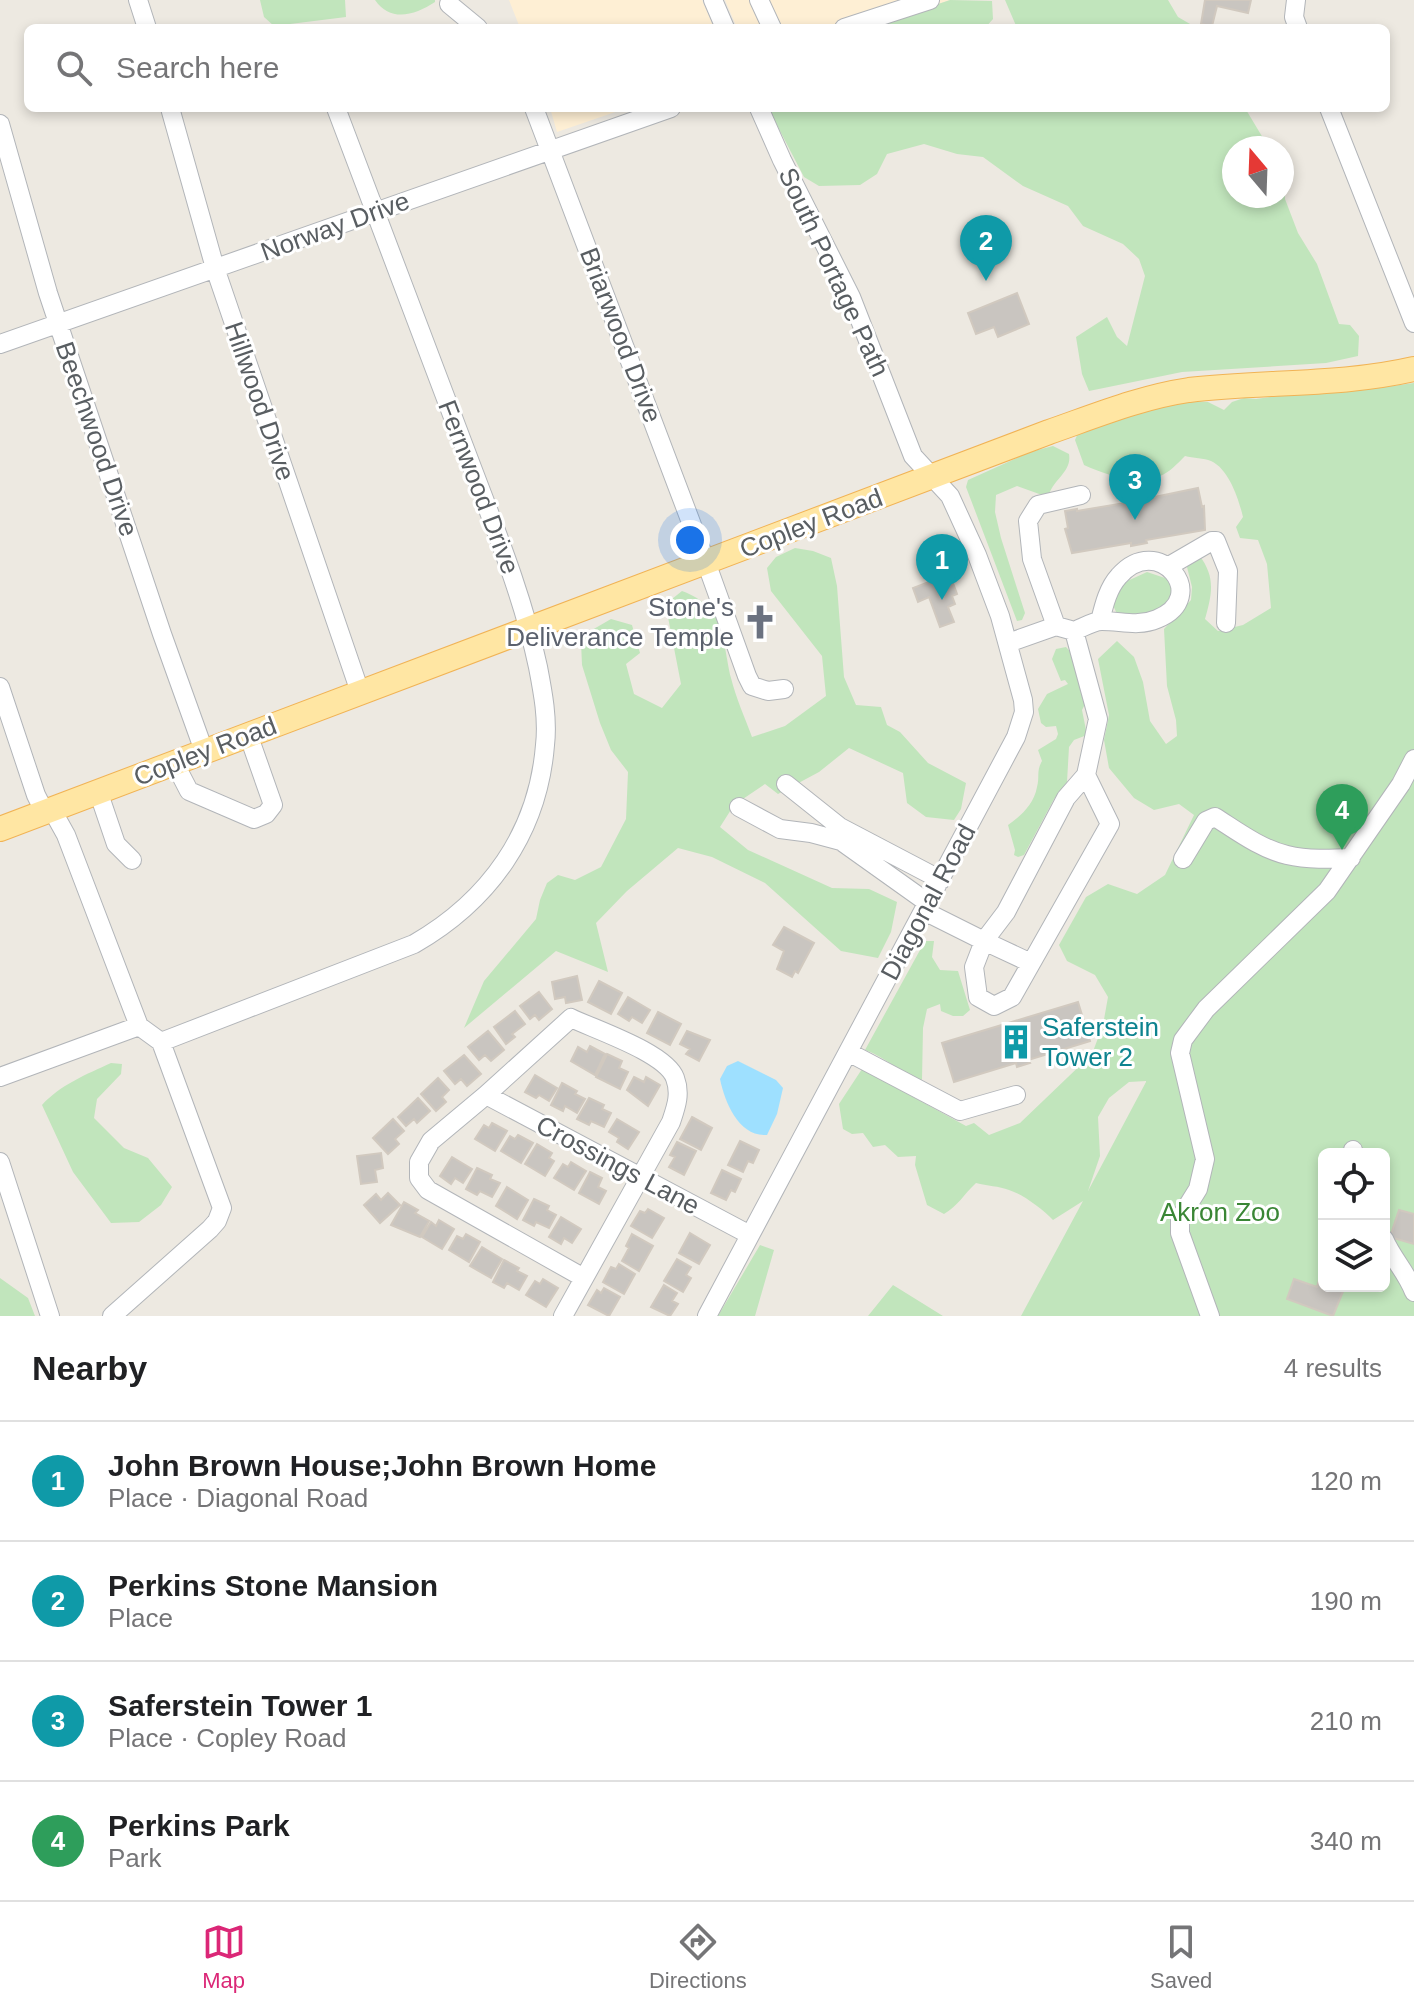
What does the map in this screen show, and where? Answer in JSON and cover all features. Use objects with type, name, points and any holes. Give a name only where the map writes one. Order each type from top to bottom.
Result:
[{"type":"main road","name":"Copley Road","points":[[0,829],[1049,432],[1161,395],[1414,369]]},
{"type":"street","points":[[138,0],[146,24]]},
{"type":"street","points":[[713,0],[723,24]]},
{"type":"street","points":[[759,0],[770,24]]},
{"type":"street","points":[[856,24],[930,0]]},
{"type":"street","points":[[1296,0],[1297,24]]},
{"type":"street","points":[[449,4],[473,24]]},
{"type":"street","name":"Hillwood Drive","points":[[171,112],[215,268],[360,692]]},
{"type":"street","name":"Fernwood Drive","points":[[161,1042],[414,944],[452,920],[487,887],[524,832],[543,768],[545,710],[530,627],[338,112]]},
{"type":"street","name":"Briarwood Drive","points":[[536,112],[752,686],[768,691],[784,689]]},
{"type":"street","name":"Norway Drive","points":[[0,344],[660,112]]},
{"type":"street","name":"South Portage Path","points":[[761,112],[851,297],[913,456],[933,476]]},
{"type":"street","points":[[1331,112],[1414,323]]},
{"type":"street","name":"Beechwood Drive","points":[[0,124],[58,323],[204,751]]},
{"type":"street","name":"Diagonal Road","points":[[707,1316],[1022,724],[1023,700],[1008,643],[977,555],[950,496],[933,476]]},
{"type":"street","points":[[1081,495],[1038,505],[1028,521],[1032,559],[1065,629],[1098,719],[1086,775],[1066,798],[1006,912],[984,941],[974,967],[978,997],[994,1006],[1012,997],[1110,824],[1086,775]]},
{"type":"street","points":[[1169,566],[1216,541],[1228,571],[1226,623]]},
{"type":"street","points":[[1008,643],[1100,621],[1138,624],[1159,619],[1174,608],[1180,596],[1176,572],[1156,561],[1134,564],[1119,575],[1108,594],[1100,621]]},
{"type":"street","points":[[0,687],[36,795],[56,817],[66,835],[139,1026],[161,1042],[222,1208],[210,1229],[112,1316]]},
{"type":"street","points":[[174,762],[189,791],[254,819],[266,814],[273,805],[248,734]]},
{"type":"street","points":[[1210,1316],[1180,1233],[1180,1218],[1198,1189],[1205,1159],[1180,1053],[1183,1040],[1206,1009],[1310,909],[1351,858],[1401,784],[1414,759]]},
{"type":"street","points":[[786,784],[840,827],[941,880]]},
{"type":"street","points":[[98,791],[116,844],[132,860]]},
{"type":"street","points":[[739,807],[780,829],[841,841],[926,907],[984,941],[1031,963]]},
{"type":"street","points":[[1183,859],[1206,821],[1215,817],[1257,843],[1285,855],[1312,859],[1351,858]]},
{"type":"street","points":[[563,1316],[671,1122],[679,1095],[675,1075],[659,1059],[571,1018],[431,1141],[419,1162],[419,1178],[428,1190],[584,1278]]},
{"type":"street","points":[[0,1077],[139,1026]]},
{"type":"street","points":[[848,1052],[960,1111],[1016,1095]]},
{"type":"street","name":"Crossings Lane","points":[[486,1095],[750,1235]]},
{"type":"street","points":[[0,1162],[50,1316]]},
{"type":"street","points":[[1390,1250],[1414,1292]]},
{"type":"shaded area","points":[[509,0],[702,0],[712,24],[518,24]]},
{"type":"shaded area","points":[[725,0],[950,0],[879,24],[735,24]]},
{"type":"shaded area","points":[[551,112],[615,112],[557,132]]},
{"type":"green space","points":[[260,0],[345,0],[346,17],[272,24],[264,17]]},
{"type":"green space","points":[[375,0],[435,2],[411,13],[396,14],[388,12]]},
{"type":"green space","points":[[950,0],[992,1],[993,19],[989,24],[879,24]]},
{"type":"green space","points":[[1005,0],[1168,0],[1178,17],[1190,24],[1015,24]]},
{"type":"green space","points":[[770,112],[1247,112],[1262,136],[1222,136],[1222,208],[1288,208],[1298,233],[1317,264],[1339,324],[1350,325],[1359,336],[1358,356],[1326,363],[1182,372],[1089,391],[1082,374],[1076,337],[1107,317],[1117,337],[1127,346],[1145,276],[1139,259],[1123,244],[1083,226],[1068,206],[1023,186],[983,157],[957,154],[924,144],[887,154],[877,174],[860,185],[819,186],[804,177]]},
{"type":"green space","name":"Akron Zoo","points":[[1414,383],[1414,1316],[1021,1316],[1083,1201],[1053,1220],[1015,1192],[976,1183],[944,1214],[927,1205],[915,1165],[916,1156],[898,1157],[885,1145],[873,1147],[863,1133],[852,1134],[843,1129],[839,1104],[862,1069],[966,1126],[974,1123],[989,1135],[1020,1123],[1092,1054],[1103,1025],[1108,997],[1095,975],[1067,961],[1059,945],[1086,897],[1108,884],[1137,894],[1165,875],[1194,815],[1179,804],[1154,810],[1134,798],[1109,768],[1104,740],[1109,715],[1098,659],[1117,641],[1134,657],[1143,682],[1150,721],[1166,744],[1177,736],[1167,686],[1164,629],[1191,600],[1192,587],[1185,559],[1199,555],[1208,571],[1211,594],[1205,619],[1218,631],[1243,625],[1271,608],[1267,564],[1258,540],[1240,538],[1236,527],[1243,517],[1239,502],[1228,478],[1217,465],[1185,456],[1160,476],[1151,479],[1121,478],[1084,465],[1075,440],[1078,433],[1179,400],[1208,402],[1224,410],[1232,402],[1244,398],[1370,389]],"holes":[[[1129,1082],[1146,1082],[1088,1191],[1100,1156],[1098,1117],[1109,1098]]]},
{"type":"green space","points":[[1053,446],[1069,454],[1069,460],[1066,470],[1049,494],[1042,495],[1017,486],[996,495],[995,512],[1001,538],[1025,613],[1022,620],[1017,621],[966,487],[968,480],[1030,452]]},
{"type":"green space","points":[[795,548],[831,558],[837,586],[844,677],[856,705],[881,707],[887,725],[900,732],[928,763],[966,783],[961,809],[954,820],[926,817],[907,803],[903,773],[849,748],[819,772],[778,794],[765,784],[734,805],[720,827],[748,850],[832,888],[869,889],[897,902],[891,932],[878,958],[841,951],[765,883],[712,857],[678,848],[627,891],[596,923],[608,972],[556,951],[464,1028],[484,981],[536,919],[547,883],[558,875],[575,880],[601,867],[626,819],[628,772],[611,750],[600,723],[582,665],[581,642],[592,630],[611,619],[632,625],[640,653],[626,664],[634,694],[662,708],[681,684],[667,612],[672,599],[682,591],[707,606],[720,626],[733,685],[752,737],[785,726],[826,696],[822,656],[771,591],[767,568],[776,557]]},
{"type":"green space","points":[[1147,572],[1168,579],[1172,590],[1170,599],[1157,610],[1147,613],[1117,614],[1112,603],[1123,583]]},
{"type":"green space","points":[[1066,647],[1075,657],[1087,700],[1082,710],[1087,735],[1074,740],[1069,747],[1067,782],[1054,799],[1024,855],[1018,857],[1014,855],[1008,825],[1033,799],[1042,761],[1038,750],[1056,739],[1058,734],[1056,726],[1046,727],[1041,723],[1038,709],[1047,694],[1068,684],[1065,680],[1061,681],[1052,659],[1056,649]]},
{"type":"green space","points":[[925,941],[934,941],[932,957],[940,970],[958,971],[970,1010],[963,1016],[953,1016],[941,1011],[940,1004],[927,1009],[923,1028],[922,1080],[865,1050]]},
{"type":"green space","points":[[111,1063],[122,1064],[121,1074],[97,1099],[94,1118],[124,1148],[148,1158],[172,1187],[161,1205],[139,1222],[111,1223],[73,1172],[42,1105],[65,1086]]},
{"type":"green space","points":[[760,1245],[774,1250],[755,1316],[718,1316]]},
{"type":"green space","points":[[0,1278],[28,1298],[35,1316],[0,1316]]},
{"type":"green space","points":[[893,1285],[943,1316],[868,1316]]},
{"type":"water","points":[[738,1061],[776,1080],[783,1088],[777,1114],[767,1135],[757,1134],[741,1124],[726,1098],[720,1079],[727,1066]]},
{"type":"building","points":[[1205,0],[1251,0],[1248,13],[1217,6],[1212,24],[1201,24]]},
{"type":"building","points":[[1017,293],[1029,324],[998,337],[994,327],[976,334],[968,313]]},
{"type":"building","points":[[1198,488],[1204,506],[1205,530],[1146,540],[1147,543],[1131,546],[1131,543],[1072,553],[1065,529],[1068,528],[1065,511]]},
{"type":"building","points":[[950,575],[957,594],[952,596],[955,604],[948,607],[954,622],[940,627],[929,597],[918,602],[913,588],[934,580],[936,585]]},
{"type":"building","points":[[784,927],[814,943],[798,973],[795,971],[792,977],[777,969],[784,951],[773,945]]},
{"type":"building","points":[[577,976],[582,1000],[566,1003],[565,997],[555,999],[552,982]]},
{"type":"building","points":[[599,981],[622,993],[611,1014],[588,1002]]},
{"type":"building","points":[[539,992],[552,1009],[539,1020],[535,1015],[530,1019],[520,1006]]},
{"type":"building","points":[[628,997],[650,1010],[642,1023],[632,1017],[629,1021],[618,1014]]},
{"type":"building","name":"Saferstein Tower 2","points":[[1078,1002],[1090,1041],[1028,1060],[1030,1063],[1017,1067],[1016,1063],[954,1082],[942,1043]]},
{"type":"building","points":[[515,1011],[525,1024],[512,1034],[515,1037],[506,1044],[494,1027]]},
{"type":"building","points":[[658,1012],[681,1024],[670,1045],[647,1033]]},
{"type":"building","points":[[488,1031],[504,1050],[491,1061],[485,1055],[479,1060],[468,1047]]},
{"type":"building","points":[[687,1031],[710,1040],[699,1061],[686,1054],[690,1049],[680,1044]]},
{"type":"building","points":[[590,1046],[605,1054],[595,1075],[571,1061],[578,1047],[587,1052]]},
{"type":"building","points":[[607,1054],[622,1061],[619,1068],[628,1072],[620,1089],[596,1077]]},
{"type":"building","points":[[464,1055],[481,1074],[467,1086],[461,1079],[455,1084],[444,1071]]},
{"type":"building","points":[[535,1075],[557,1088],[549,1101],[525,1092]]},
{"type":"building","points":[[634,1077],[644,1082],[646,1077],[660,1085],[648,1106],[627,1090]]},
{"type":"building","points":[[438,1078],[449,1090],[442,1097],[446,1102],[436,1111],[421,1094]]},
{"type":"building","points":[[562,1083],[585,1099],[577,1113],[565,1106],[563,1111],[551,1105]]},
{"type":"building","points":[[418,1098],[430,1111],[417,1123],[414,1119],[406,1126],[398,1117]]},
{"type":"building","points":[[589,1098],[604,1105],[602,1109],[611,1113],[604,1127],[577,1119]]},
{"type":"building","points":[[692,1117],[712,1128],[701,1150],[680,1139]]},
{"type":"building","points":[[393,1119],[404,1131],[395,1139],[399,1144],[388,1154],[373,1138]]},
{"type":"building","points":[[617,1119],[639,1132],[628,1149],[609,1132]]},
{"type":"building","points":[[492,1123],[507,1131],[495,1151],[475,1139],[484,1125],[489,1128]]},
{"type":"building","points":[[518,1135],[533,1143],[521,1163],[501,1151],[510,1136],[515,1139]]},
{"type":"building","points":[[740,1141],[759,1150],[753,1163],[748,1161],[743,1172],[728,1165]]},
{"type":"building","points":[[677,1142],[696,1151],[684,1175],[669,1167],[675,1157],[670,1155]]},
{"type":"building","points":[[537,1144],[552,1153],[549,1158],[554,1161],[545,1176],[525,1164]]},
{"type":"building","points":[[381,1153],[383,1168],[375,1170],[377,1182],[361,1184],[357,1156]]},
{"type":"building","points":[[452,1157],[472,1169],[463,1183],[455,1178],[451,1184],[440,1176]]},
{"type":"building","points":[[571,1162],[586,1171],[574,1190],[554,1178],[563,1164],[568,1167]]},
{"type":"building","points":[[477,1168],[500,1183],[492,1197],[480,1191],[477,1195],[466,1189]]},
{"type":"building","points":[[722,1170],[741,1179],[735,1192],[731,1190],[726,1200],[711,1193]]},
{"type":"building","points":[[590,1172],[602,1178],[598,1187],[606,1191],[599,1204],[579,1193]]},
{"type":"building","points":[[507,1187],[528,1200],[517,1219],[496,1206]]},
{"type":"building","points":[[388,1193],[400,1205],[380,1223],[364,1205],[376,1194],[381,1200]]},
{"type":"building","points":[[534,1199],[549,1206],[547,1210],[556,1215],[549,1228],[536,1222],[534,1226],[523,1220]]},
{"type":"building","points":[[404,1202],[429,1221],[420,1237],[391,1225]]},
{"type":"building","points":[[648,1209],[664,1218],[652,1238],[631,1226],[640,1211],[645,1213]]},
{"type":"building","points":[[1399,1210],[1414,1214],[1414,1244],[1390,1237]]},
{"type":"building","points":[[561,1217],[581,1229],[572,1243],[564,1238],[561,1244],[549,1237]]},
{"type":"building","points":[[439,1220],[454,1229],[442,1249],[422,1237],[431,1222],[436,1226]]},
{"type":"building","points":[[690,1233],[710,1245],[699,1264],[679,1253]]},
{"type":"building","points":[[466,1234],[480,1242],[469,1262],[449,1250],[457,1236],[463,1239]]},
{"type":"building","points":[[632,1234],[653,1246],[639,1271],[622,1261]]},
{"type":"building","points":[[482,1247],[502,1259],[491,1278],[470,1266]]},
{"type":"building","points":[[677,1259],[691,1267],[686,1275],[691,1278],[683,1292],[664,1281]]},
{"type":"building","points":[[504,1260],[527,1276],[519,1290],[507,1283],[504,1288],[493,1282]]},
{"type":"building","points":[[619,1264],[635,1274],[624,1294],[603,1282],[611,1267],[616,1269]]},
{"type":"building","points":[[543,1279],[558,1288],[546,1307],[526,1295],[535,1281],[540,1284]]},
{"type":"building","points":[[1294,1279],[1317,1287],[1318,1284],[1318,1292],[1343,1292],[1333,1316],[1287,1299]]},
{"type":"building","points":[[664,1285],[677,1293],[672,1301],[678,1304],[670,1316],[651,1307]]},
{"type":"building","points":[[604,1288],[620,1297],[609,1316],[588,1305],[597,1290],[601,1293]]},
{"type":"place","name":"Perkins Stone Mansion","points":[[986,281]]},
{"type":"place","name":"Saferstein Tower 1","points":[[1135,520]]},
{"type":"place","name":"John Brown House;John Brown Home","points":[[942,600]]},
{"type":"place","name":"Stone's Deliverance Temple","points":[[760,622]]},
{"type":"place","name":"Perkins Park","points":[[1342,850]]},
{"type":"place","name":"Saferstein Tower 2","points":[[1016,1042]]}]
